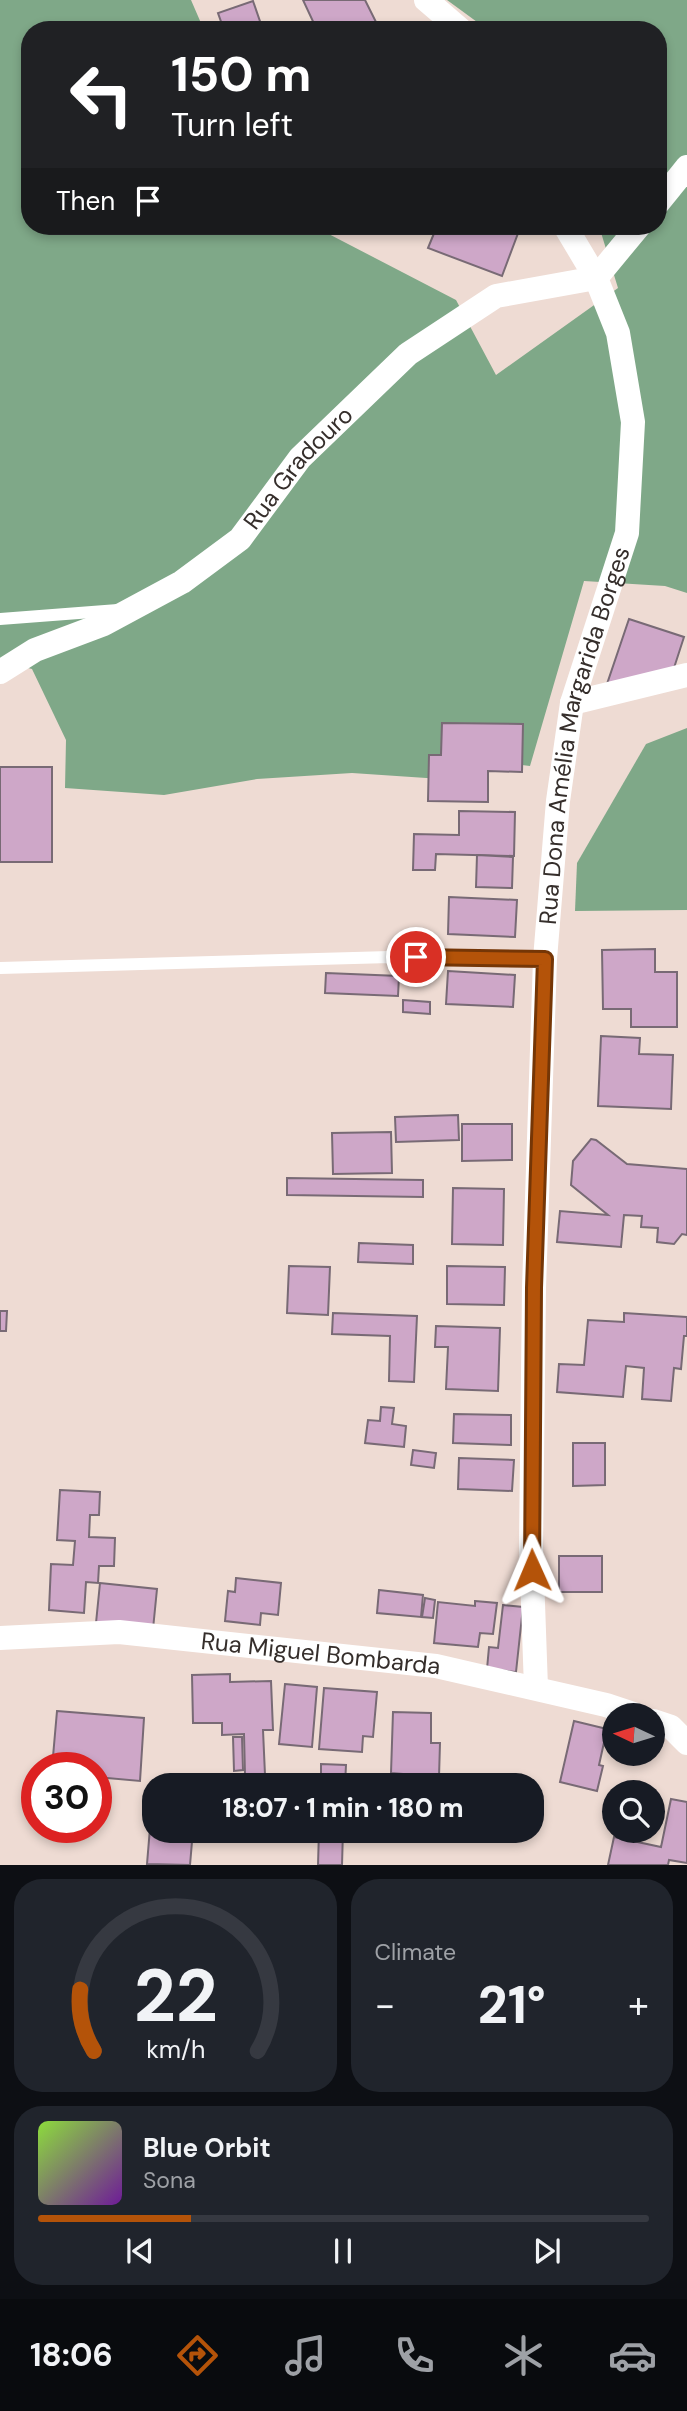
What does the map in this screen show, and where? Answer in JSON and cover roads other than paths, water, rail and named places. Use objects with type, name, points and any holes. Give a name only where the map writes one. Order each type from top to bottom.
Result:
[{"type":"street","points":[[426,0],[450,21]]},
{"type":"street","points":[[667,192],[687,167]]},
{"type":"street","name":"Rua Dona Amélia Margarida Borges","points":[[536,1688],[531,1548],[534,1288],[545,959],[558,801],[572,703],[627,533],[633,422],[618,333],[596,278],[570,235]]},
{"type":"street","points":[[596,278],[632,235]]},
{"type":"street","name":"Rua Gradouro","points":[[0,673],[35,650],[104,624],[182,582],[240,539],[300,458],[408,354],[496,296],[596,278]]},
{"type":"street","points":[[572,703],[687,675]]},
{"type":"street","name":"Rua Miguel Bombarda","points":[[0,1638],[119,1632],[436,1667],[602,1704]]},
{"type":"lane","points":[[0,619],[133,608]]},
{"type":"lane","points":[[0,968],[390,957],[545,959]]}]
